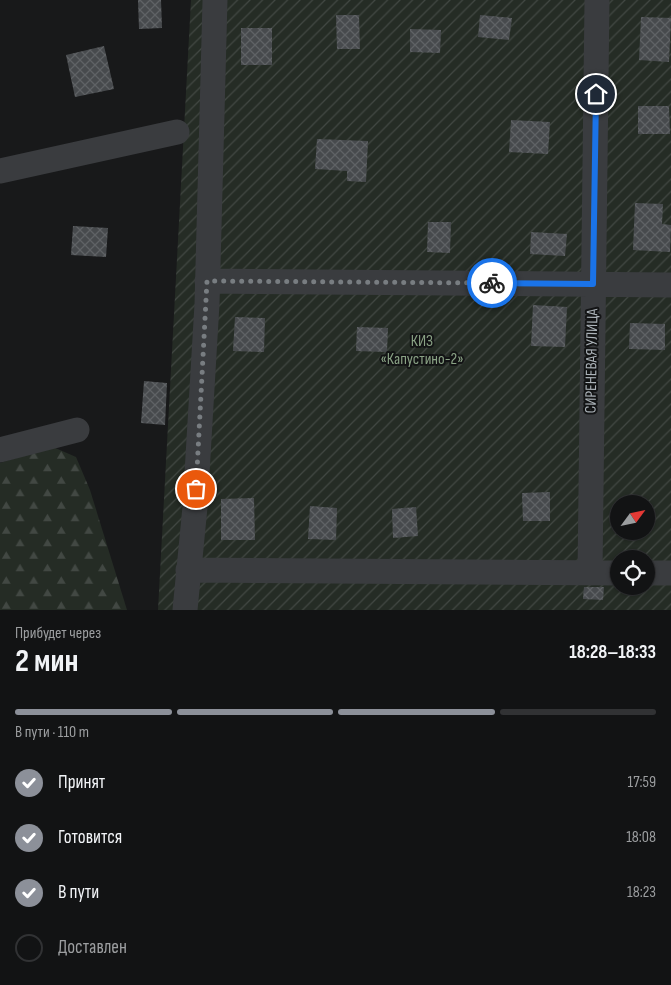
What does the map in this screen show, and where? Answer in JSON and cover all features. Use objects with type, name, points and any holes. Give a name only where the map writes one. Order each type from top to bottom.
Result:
[{"type":"street","points":[[186,610],[188,570],[195,508],[207,281],[215,0]]},
{"type":"street","name":"СИРЕНЕВАЯ УЛИЦА","points":[[590,573],[597,0]]},
{"type":"street","points":[[0,171],[177,132]]},
{"type":"street","points":[[207,281],[671,285]]},
{"type":"street","points":[[0,450],[78,430]]},
{"type":"street","points":[[188,570],[610,573]]},
{"type":"street","points":[[655,573],[671,573]]},
{"type":"green space","name":"КИЗ «Капустино-2»","points":[[191,0],[671,0],[671,610],[158,610]]},
{"type":"green space","points":[[53,447],[76,457],[90,490],[127,610],[0,610],[0,463]]},
{"type":"building","points":[[138,0],[161,0],[162,28],[139,29]]},
{"type":"building","points":[[336,15],[359,15],[360,49],[337,49]]},
{"type":"building","points":[[480,15],[512,18],[509,40],[478,37]]},
{"type":"building","points":[[641,17],[671,18],[669,62],[639,60]]},
{"type":"building","points":[[241,28],[272,28],[272,65],[241,65]]},
{"type":"building","points":[[410,29],[441,30],[440,53],[410,52]]},
{"type":"building","points":[[104,46],[114,89],[75,97],[66,55]]},
{"type":"building","points":[[638,106],[669,106],[670,134],[638,134]]},
{"type":"building","points":[[511,120],[550,122],[548,154],[509,152]]},
{"type":"building","points":[[317,139],[368,141],[366,182],[347,181],[347,171],[315,169]]},
{"type":"building","points":[[635,203],[663,204],[662,224],[671,225],[670,252],[633,250]]},
{"type":"building","points":[[428,222],[451,222],[450,253],[427,252]]},
{"type":"building","points":[[73,226],[108,228],[106,257],[71,255]]},
{"type":"building","points":[[531,232],[567,234],[565,256],[530,254]]},
{"type":"building","points":[[533,305],[567,307],[565,347],[531,346]]},
{"type":"building","points":[[235,317],[265,318],[264,352],[233,351]]},
{"type":"building","points":[[630,323],[665,324],[665,350],[629,349]]},
{"type":"building","points":[[357,327],[388,328],[387,352],[356,351]]},
{"type":"building","points":[[144,381],[167,383],[165,425],[141,423]]},
{"type":"building","points":[[550,492],[550,521],[523,521],[522,493]]},
{"type":"building","points":[[254,498],[255,540],[221,540],[221,499]]},
{"type":"building","points":[[310,506],[337,508],[336,540],[308,539]]},
{"type":"building","points":[[416,507],[418,536],[393,538],[392,509]]},
{"type":"building","points":[[584,587],[604,587],[603,600],[583,599]]},
{"type":"way so far","points":[[196,489],[207,281],[492,283]]},
{"type":"route","points":[[492,283],[593,284],[596,94]]}]
